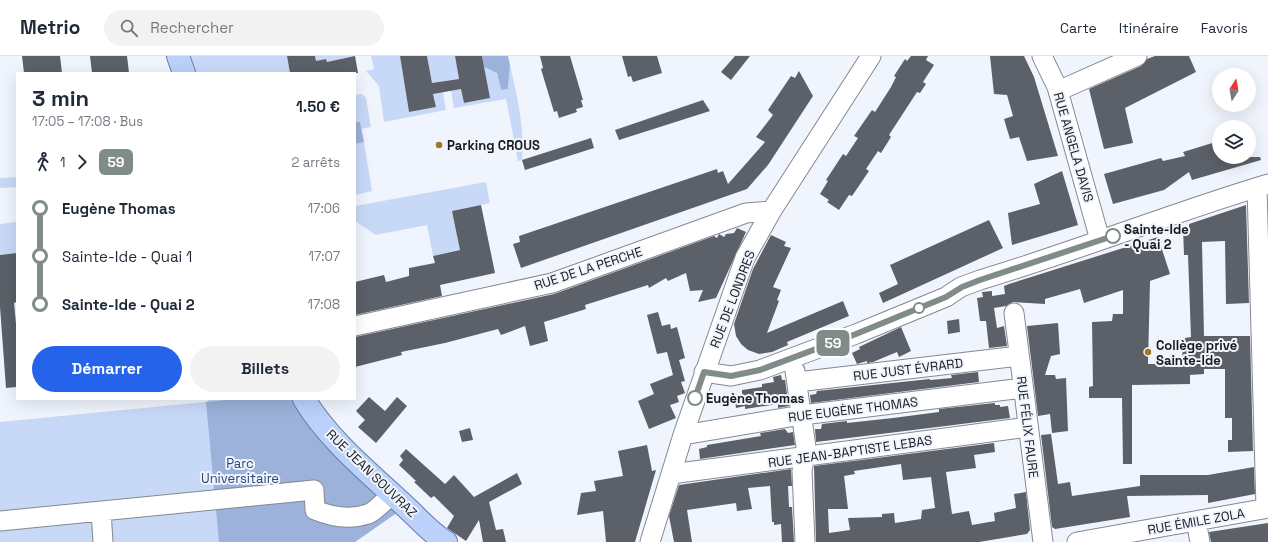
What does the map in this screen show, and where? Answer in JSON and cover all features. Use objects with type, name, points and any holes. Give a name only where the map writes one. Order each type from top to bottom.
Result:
[{"type":"main road","points":[[178,56],[184,72]]},
{"type":"main road","name":"RUE JEAN SOUVRAZ","points":[[305,400],[322,425],[334,438],[392,494],[446,542]]},
{"type":"street","name":"RUE DE LONDRES","points":[[650,542],[704,372],[745,258],[771,211],[871,56]]},
{"type":"street","name":"RUE ANGELA DAVIS","points":[[1042,56],[1058,91],[1100,240]]},
{"type":"street","points":[[1058,91],[1137,56]]},
{"type":"street","points":[[704,372],[731,376],[760,370],[792,359],[939,300],[962,287],[980,280],[1165,217],[1263,186],[1267,508]]},
{"type":"street","name":"RUE DE LA PERCHE","points":[[356,326],[552,283],[746,213],[771,211]]},
{"type":"street","name":"RUE FÉLIX FAURE","points":[[1014,313],[1043,542]]},
{"type":"street","name":"RUE JUST ÉVRARD","points":[[797,382],[1019,356]]},
{"type":"street","points":[[792,359],[802,415],[805,457],[802,471],[805,542]]},
{"type":"street","name":"RUE EUGÈNE THOMAS","points":[[683,435],[802,415],[1023,388]]},
{"type":"street","name":"RUE JEAN-BAPTISTE LEBAS","points":[[671,474],[1028,427]]},
{"type":"street","points":[[0,521],[314,490],[315,510],[330,517],[350,517],[369,514],[392,494]]},
{"type":"street","name":"RUE ÉMILE ZOLA","points":[[1077,542],[1267,508]]},
{"type":"street","points":[[101,511],[103,542]]},
{"type":"street","points":[[1196,521],[1200,542]]},
{"type":"green space","points":[[187,56],[287,56],[290,72],[193,72]]},
{"type":"green space","points":[[315,56],[356,56],[327,62],[326,59],[316,61]]},
{"type":"green space","points":[[371,56],[400,56],[409,112],[436,107],[433,92],[443,92],[446,110],[384,122],[379,86],[366,71],[374,69]]},
{"type":"green space","points":[[427,56],[455,56],[459,79],[432,83]]},
{"type":"green space","points":[[482,56],[508,56],[510,65],[508,89],[501,90],[497,73],[484,67]]},
{"type":"green space","points":[[510,65],[518,100],[523,148],[522,160],[518,161],[506,99],[454,108],[451,91],[461,87],[464,103],[489,98],[484,67],[497,73],[501,90],[508,89]]},
{"type":"green space","points":[[362,94],[366,98],[371,127],[361,129],[360,122],[356,122],[356,95]]},
{"type":"green space","points":[[356,122],[360,122],[364,142],[356,144]]},
{"type":"green space","points":[[364,142],[372,191],[356,195],[356,144]]},
{"type":"green space","points":[[16,177],[16,187],[0,188],[0,178]]},
{"type":"green space","points":[[486,182],[490,203],[452,211],[459,242],[466,248],[433,256],[427,225],[376,235],[356,222],[356,206]]},
{"type":"green space","points":[[16,222],[16,253],[0,255],[0,224]]},
{"type":"green space","points":[[225,400],[295,400],[319,438],[398,512],[355,542],[219,542],[206,402]]},
{"type":"green space","name":"Parc Universitaire","points":[[295,400],[319,438],[398,512],[355,542],[0,542],[0,422],[208,401]]},
{"type":"building","points":[[22,56],[60,56],[62,72],[24,72]]},
{"type":"building","points":[[90,56],[127,56],[129,72],[92,72]]},
{"type":"building","points":[[287,56],[315,56],[316,61],[326,59],[327,62],[355,56],[358,73],[356,72],[290,72]]},
{"type":"building","points":[[400,56],[427,56],[432,83],[459,79],[455,56],[482,56],[490,98],[464,103],[461,89],[433,94],[436,107],[409,112]]},
{"type":"building","points":[[540,56],[570,56],[583,100],[581,100],[583,107],[576,109],[577,112],[559,118],[557,111],[554,112],[541,69],[543,68]]},
{"type":"building","points":[[622,56],[657,56],[662,73],[633,82],[631,76],[628,77]]},
{"type":"building","points":[[735,56],[750,56],[731,80],[721,72]]},
{"type":"building","points":[[911,56],[928,56],[926,60],[934,65],[923,82],[926,84],[920,93],[917,92],[889,135],[891,137],[881,153],[878,151],[866,169],[869,171],[852,196],[849,195],[839,210],[827,202],[829,200],[820,194],[828,181],[826,180],[843,154],[846,156],[858,138],[854,136],[872,110],[875,112],[891,87],[896,77],[894,76],[905,59],[907,61]]},
{"type":"building","points":[[990,56],[1024,56],[1034,77],[1058,156],[1027,161],[1019,137],[1010,139],[1004,119],[1013,116],[1007,95],[994,94]]},
{"type":"building","points":[[1155,56],[1189,56],[1196,72],[1125,108],[1133,143],[1104,149],[1089,89],[1141,66],[1147,59]]},
{"type":"building","points":[[799,71],[813,96],[768,165],[747,189],[521,268],[513,244],[520,242],[519,236],[717,169],[718,173],[723,171],[728,184],[765,142],[756,137],[773,115],[768,110],[791,76],[795,78]]},
{"type":"building","points":[[703,100],[710,111],[619,140],[615,130]]},
{"type":"building","points":[[591,138],[594,148],[525,170],[522,160]]},
{"type":"building","points":[[1212,143],[1212,164],[1247,164],[1192,180],[1189,172],[1164,190],[1113,204],[1104,174],[1161,158],[1163,161],[1185,156],[1183,152]]},
{"type":"building","points":[[1256,157],[1260,157],[1261,160],[1256,161]]},
{"type":"building","points":[[1062,171],[1078,225],[1012,245],[1008,213],[1040,204],[1034,184]]},
{"type":"building","points":[[481,205],[495,273],[440,285],[442,296],[356,315],[356,282],[384,275],[386,282],[409,276],[409,268],[435,263],[433,256],[460,250],[452,211]]},
{"type":"building","points":[[1246,205],[1249,303],[1226,304],[1225,241],[1202,242],[1204,336],[1250,336],[1253,451],[1228,452],[1228,440],[1232,440],[1232,418],[1225,418],[1225,369],[1204,369],[1204,374],[1190,375],[1190,384],[1132,385],[1132,464],[1123,464],[1122,398],[1089,398],[1089,387],[1093,386],[1092,322],[1112,321],[1113,314],[1123,314],[1123,290],[1084,303],[1080,289],[1045,299],[1045,304],[1013,302],[1006,306],[994,308],[997,328],[1004,326],[1007,346],[989,348],[986,321],[980,321],[977,298],[983,297],[982,292],[992,291],[992,296],[1005,294],[1004,286],[1009,284],[1158,237],[1170,274],[1150,281],[1148,364],[1182,364],[1183,341],[1185,341],[1185,338],[1191,337],[1188,255],[1184,255],[1183,228],[1189,228],[1189,224]]},
{"type":"building","points":[[989,220],[1003,248],[883,303],[879,293],[898,284],[890,265]]},
{"type":"building","points":[[737,228],[746,232],[716,298],[698,302],[703,290],[690,291],[686,273],[668,281],[666,278],[649,288],[648,285],[585,305],[586,309],[544,322],[548,341],[530,346],[525,326],[501,335],[498,329],[445,343],[401,352],[402,355],[356,367],[356,337],[554,294],[714,236],[717,238],[719,234],[724,237],[726,234],[734,233]]},
{"type":"building","points":[[771,235],[786,242],[784,246],[791,248],[773,287],[781,290],[777,300],[779,301],[767,333],[843,301],[849,316],[787,342],[788,345],[772,352],[759,354],[748,350],[741,344],[736,336],[734,324],[753,269]]},
{"type":"building","points":[[16,253],[16,302],[14,303],[16,324],[16,387],[6,388],[0,307],[0,255]]},
{"type":"building","points":[[658,312],[662,326],[670,324],[671,329],[677,327],[685,358],[679,360],[685,381],[681,382],[685,393],[677,396],[679,402],[670,405],[676,418],[649,429],[638,401],[654,394],[650,384],[673,375],[667,352],[657,354],[647,315]]},
{"type":"building","points":[[959,319],[960,332],[948,334],[947,321]]},
{"type":"building","points":[[1058,323],[1060,354],[1051,356],[1045,375],[1055,375],[1056,379],[1066,378],[1068,431],[1052,433],[1050,414],[1038,416],[1027,326]]},
{"type":"building","points":[[901,327],[911,351],[899,357],[897,352],[873,362],[867,363],[867,361],[857,364],[852,353],[860,349],[859,347]]},
{"type":"building","points":[[978,372],[979,382],[811,403],[810,395],[816,394],[817,391],[952,378],[951,375]]},
{"type":"building","points":[[781,375],[782,380],[785,380],[789,406],[778,408],[778,404],[745,409],[745,406],[736,408],[734,395],[742,394],[742,390],[762,387],[762,384],[774,382],[773,377]]},
{"type":"building","points":[[369,397],[385,411],[397,397],[407,406],[376,443],[358,427],[365,420],[356,411]]},
{"type":"building","points":[[995,403],[995,405],[1000,405],[1000,407],[1008,406],[1010,418],[816,442],[815,429],[821,429],[822,424],[893,418],[939,412],[939,409]]},
{"type":"building","points":[[470,428],[473,440],[462,442],[459,431]]},
{"type":"building","points":[[785,429],[788,433],[793,432],[795,445],[700,459],[699,449],[707,447],[707,445],[761,436],[760,433]]},
{"type":"building","points":[[1051,434],[1058,484],[1070,482],[1072,496],[1140,486],[1140,475],[1208,475],[1254,467],[1255,494],[1208,503],[1208,495],[1127,496],[1130,517],[1055,529],[1052,527],[1041,435]]},
{"type":"building","points":[[994,443],[995,452],[974,455],[976,468],[946,472],[952,514],[969,511],[972,525],[995,521],[994,513],[1016,508],[1014,494],[1026,492],[1030,530],[1027,534],[979,542],[816,542],[814,466]],"holes":[[[901,464],[903,480],[931,477],[935,508],[922,510],[921,519],[895,523],[894,513],[882,514],[882,517],[848,518],[850,530],[829,533],[828,509],[848,509],[844,476],[855,474],[854,471]]]},
{"type":"building","points":[[647,445],[652,471],[656,470],[635,542],[606,542],[603,511],[577,515],[581,493],[596,491],[594,481],[623,476],[618,451]]},
{"type":"building","points":[[406,449],[445,484],[454,475],[474,497],[517,473],[522,484],[489,502],[496,530],[503,529],[506,542],[483,542],[479,520],[466,541],[447,528],[454,516],[434,496],[431,498],[399,465],[403,460],[400,456]]},
{"type":"building","points":[[791,469],[792,486],[788,486],[789,507],[792,507],[794,542],[782,542],[781,524],[774,525],[774,522],[772,522],[770,486],[748,488],[752,509],[737,511],[736,503],[687,510],[692,542],[674,542],[669,516],[679,485]]},
{"type":"building","points":[[1268,523],[1268,542],[1211,542],[1209,532]]},
{"type":"bus line","name":"59","points":[[695,398],[704,372],[731,376],[760,370],[876,326],[946,297],[962,287],[980,280],[1113,236]]},
{"type":"place","name":"Parking CROUS","points":[[439,145]]},
{"type":"place","name":"Sainte-Ide - Quai 2","points":[[1113,236]]},
{"type":"place","name":"Collège privé Sainte-Ide","points":[[1148,352]]},
{"type":"place","name":"Eugène Thomas","points":[[695,398]]}]
